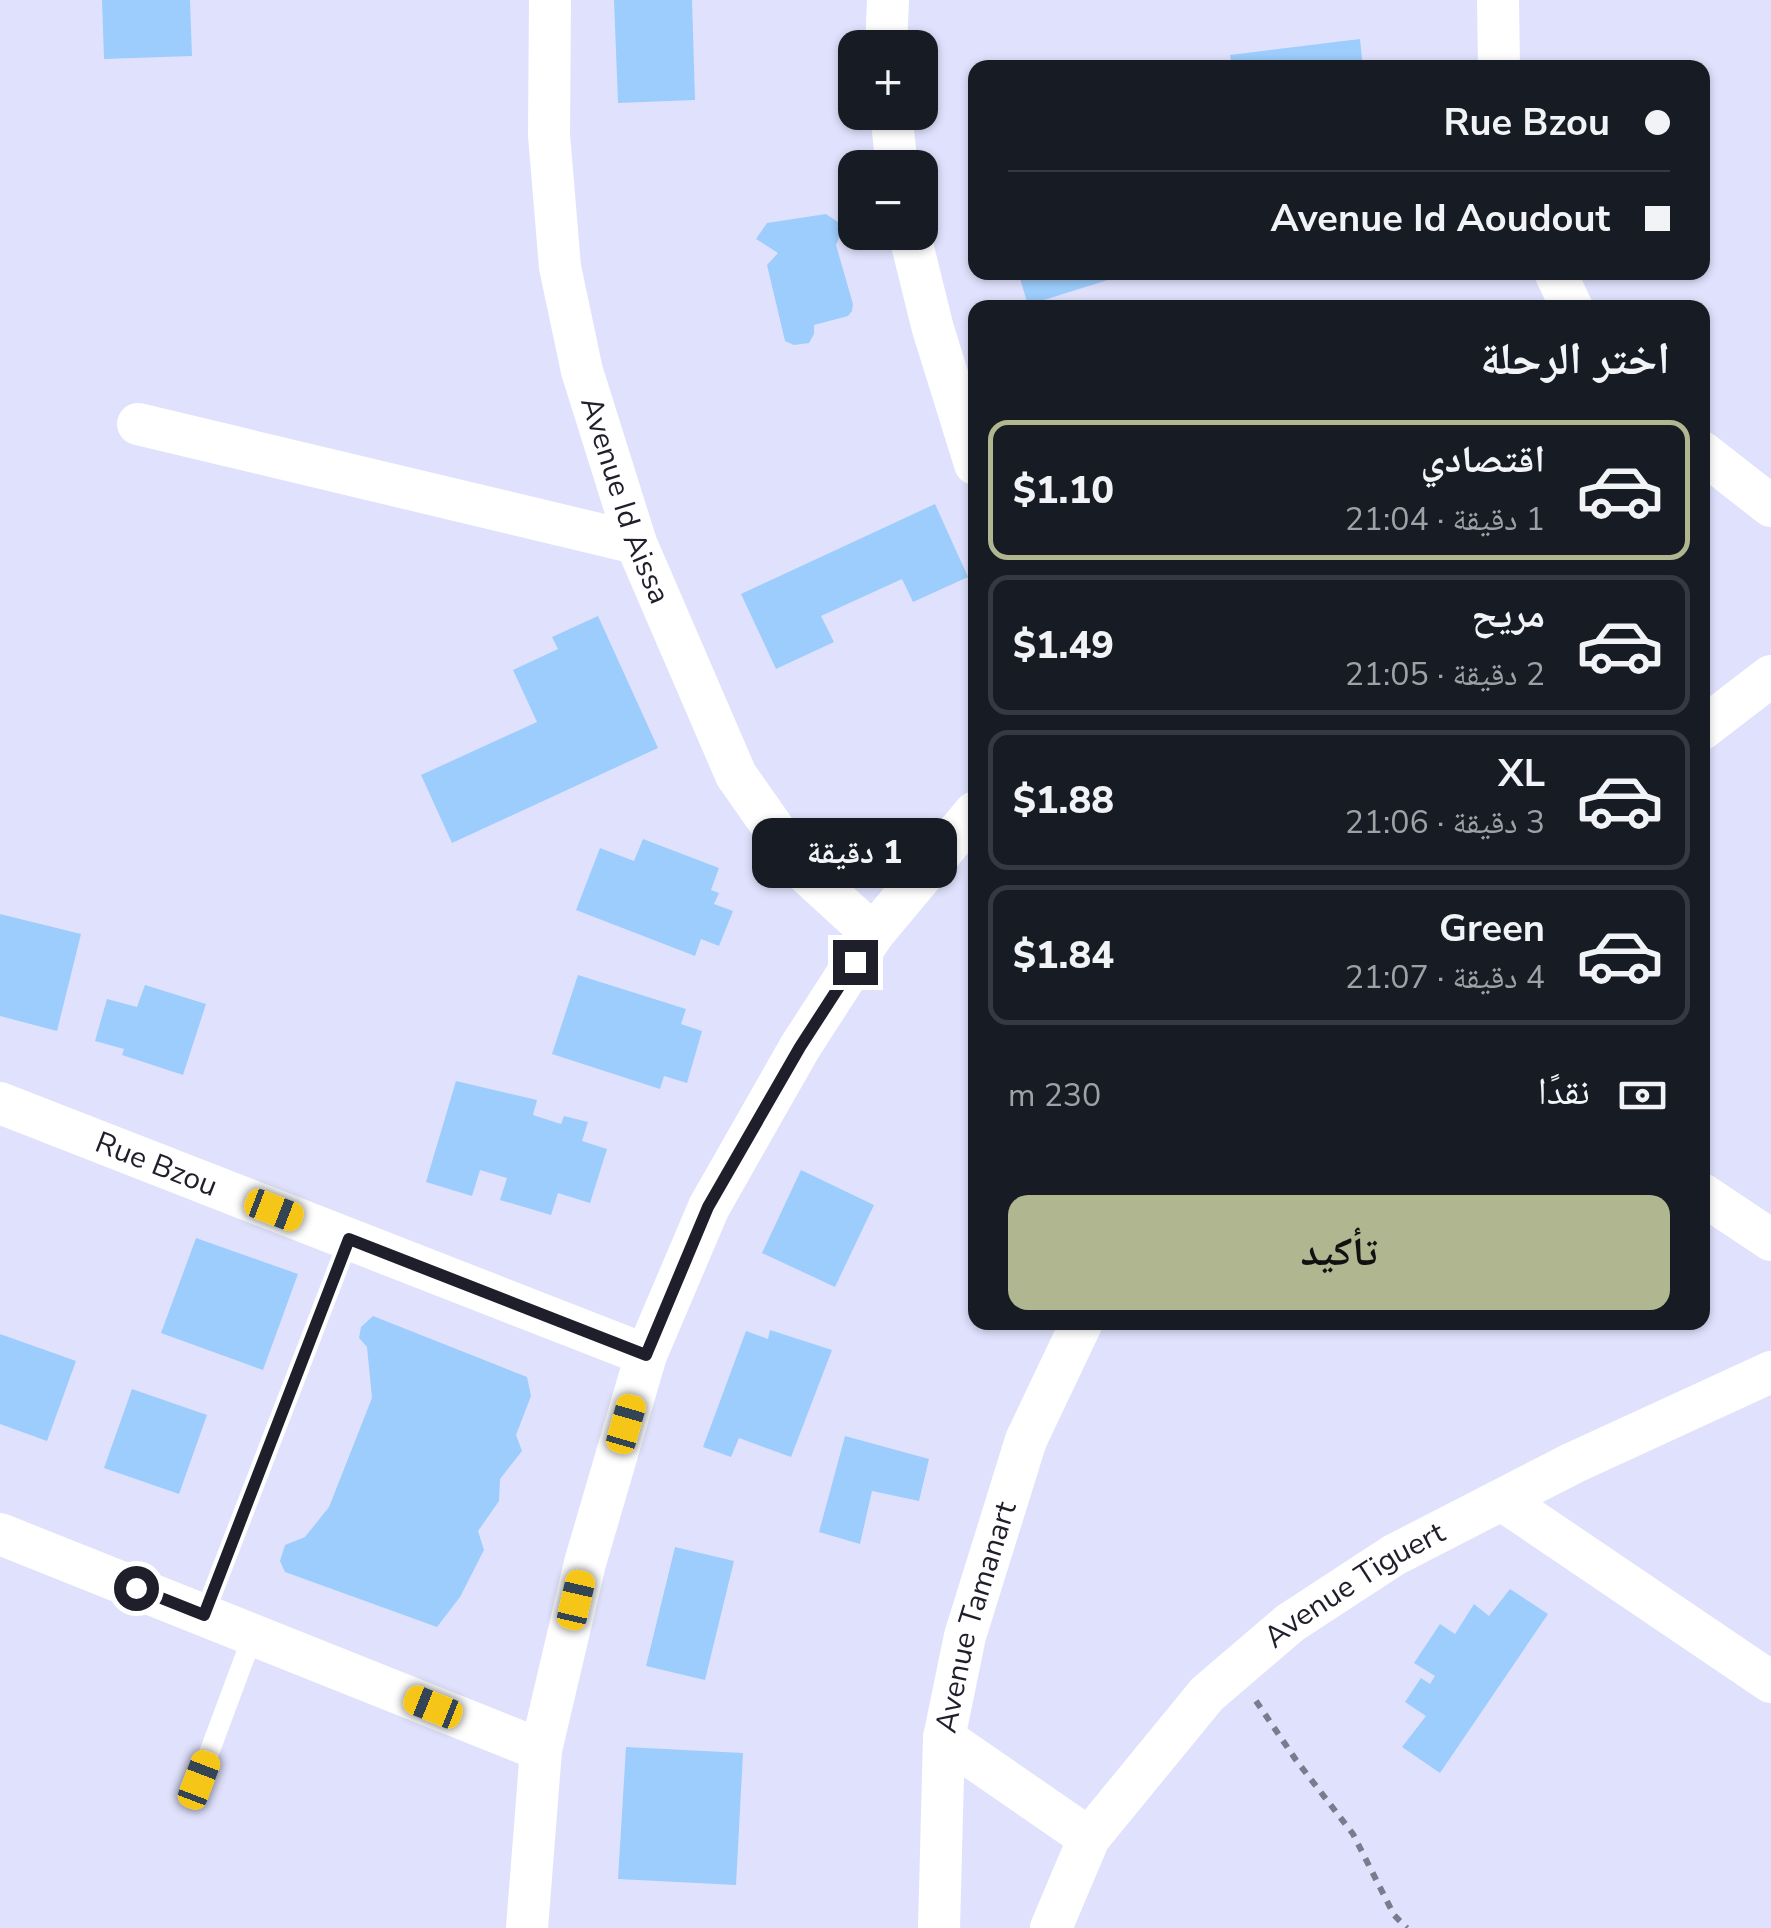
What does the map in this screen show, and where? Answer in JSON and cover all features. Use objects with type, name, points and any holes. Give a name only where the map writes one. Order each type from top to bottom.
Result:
[{"type":"street","name":"Avenue Id Aissa","points":[[550,0],[548,135],[560,267],[582,370],[636,543],[736,775],[802,869],[873,934]]},
{"type":"street","points":[[887,30],[888,0]]},
{"type":"street","points":[[1498,0],[1499,60]]},
{"type":"street","points":[[913,250],[932,330],[968,442]]},
{"type":"street","points":[[138,424],[636,543]]},
{"type":"street","points":[[1710,458],[1771,506]]},
{"type":"street","points":[[1710,722],[1771,676]]},
{"type":"street","points":[[527,1928],[541,1750],[584,1563],[646,1355],[708,1207],[800,1047],[873,934],[968,820]]},
{"type":"street","name":"Rue Bzou","points":[[0,1103],[646,1355]]},
{"type":"street","points":[[1710,1199],[1771,1240]]},
{"type":"street","name":"Avenue Tamanart","points":[[939,1928],[944,1738],[965,1636],[1026,1440],[1078,1330]]},
{"type":"street","name":"Avenue Tiguert","points":[[1051,1928],[1089,1838],[1207,1694],[1290,1623],[1394,1555],[1573,1463],[1771,1372]]},
{"type":"street","points":[[1502,1500],[1771,1682]]},
{"type":"street","points":[[0,1534],[541,1750]]},
{"type":"street","points":[[944,1738],[1089,1838]]},
{"type":"lane","points":[[204,1615],[349,1239]]},
{"type":"lane","points":[[199,1780],[253,1635]]},
{"type":"path","points":[[1235,1670],[1296,1760],[1353,1834],[1394,1915],[1406,1928]]},
{"type":"building","points":[[102,0],[190,0],[192,56],[104,59]]},
{"type":"building","points":[[614,0],[692,0],[695,100],[618,103]]},
{"type":"building","points":[[1360,39],[1362,60],[1231,60],[1230,55]]},
{"type":"building","points":[[826,214],[838,222],[836,245],[852,311],[848,316],[814,325],[809,343],[794,345],[785,341],[767,265],[778,253],[756,239],[767,223]]},
{"type":"building","points":[[1020,280],[1108,280],[1044,300],[1026,300]]},
{"type":"building","points":[[935,504],[968,577],[913,602],[902,579],[821,616],[834,642],[776,669],[741,594]]},
{"type":"building","points":[[598,616],[658,748],[452,843],[421,775],[537,722],[513,670],[558,649],[552,637]]},
{"type":"building","points":[[643,839],[719,868],[711,890],[719,893],[714,904],[733,911],[719,946],[701,939],[695,956],[576,910],[600,848],[634,861]]},
{"type":"building","points":[[0,914],[81,934],[57,1031],[0,1016]]},
{"type":"building","points":[[578,975],[686,1009],[681,1024],[702,1031],[687,1083],[664,1076],[660,1089],[552,1054]]},
{"type":"building","points":[[145,985],[206,1004],[183,1075],[122,1055],[124,1049],[95,1041],[107,999],[137,1007]]},
{"type":"building","points":[[456,1081],[537,1100],[533,1115],[561,1124],[564,1116],[588,1122],[582,1141],[607,1149],[590,1203],[558,1193],[551,1215],[500,1200],[507,1178],[480,1170],[472,1196],[426,1182]]},
{"type":"building","points":[[801,1170],[874,1205],[835,1287],[762,1253]]},
{"type":"building","points":[[196,1238],[298,1274],[263,1370],[161,1333]]},
{"type":"building","points":[[373,1316],[527,1377],[531,1396],[516,1435],[522,1451],[500,1479],[499,1501],[478,1531],[484,1550],[460,1597],[437,1627],[285,1572],[280,1561],[285,1545],[305,1537],[329,1507],[372,1398],[367,1347],[359,1338],[361,1327]]},
{"type":"building","points":[[770,1330],[832,1350],[791,1457],[739,1438],[731,1457],[703,1447],[746,1331],[768,1339]]},
{"type":"building","points":[[0,1334],[76,1361],[47,1441],[0,1424]]},
{"type":"building","points":[[132,1389],[207,1415],[179,1494],[104,1468]]},
{"type":"building","points":[[845,1436],[929,1459],[919,1501],[872,1491],[860,1544],[819,1532]]},
{"type":"building","points":[[675,1547],[734,1561],[705,1680],[646,1666]]},
{"type":"building","points":[[1510,1589],[1548,1614],[1440,1773],[1402,1747],[1426,1716],[1405,1702],[1421,1678],[1430,1684],[1435,1676],[1414,1663],[1440,1624],[1455,1634],[1474,1604],[1489,1616]]},
{"type":"building","points":[[626,1747],[743,1753],[736,1885],[618,1879]]},
{"type":"route","points":[[136,1588],[204,1615],[349,1239],[646,1355],[708,1207],[800,1047],[855,962]]}]
